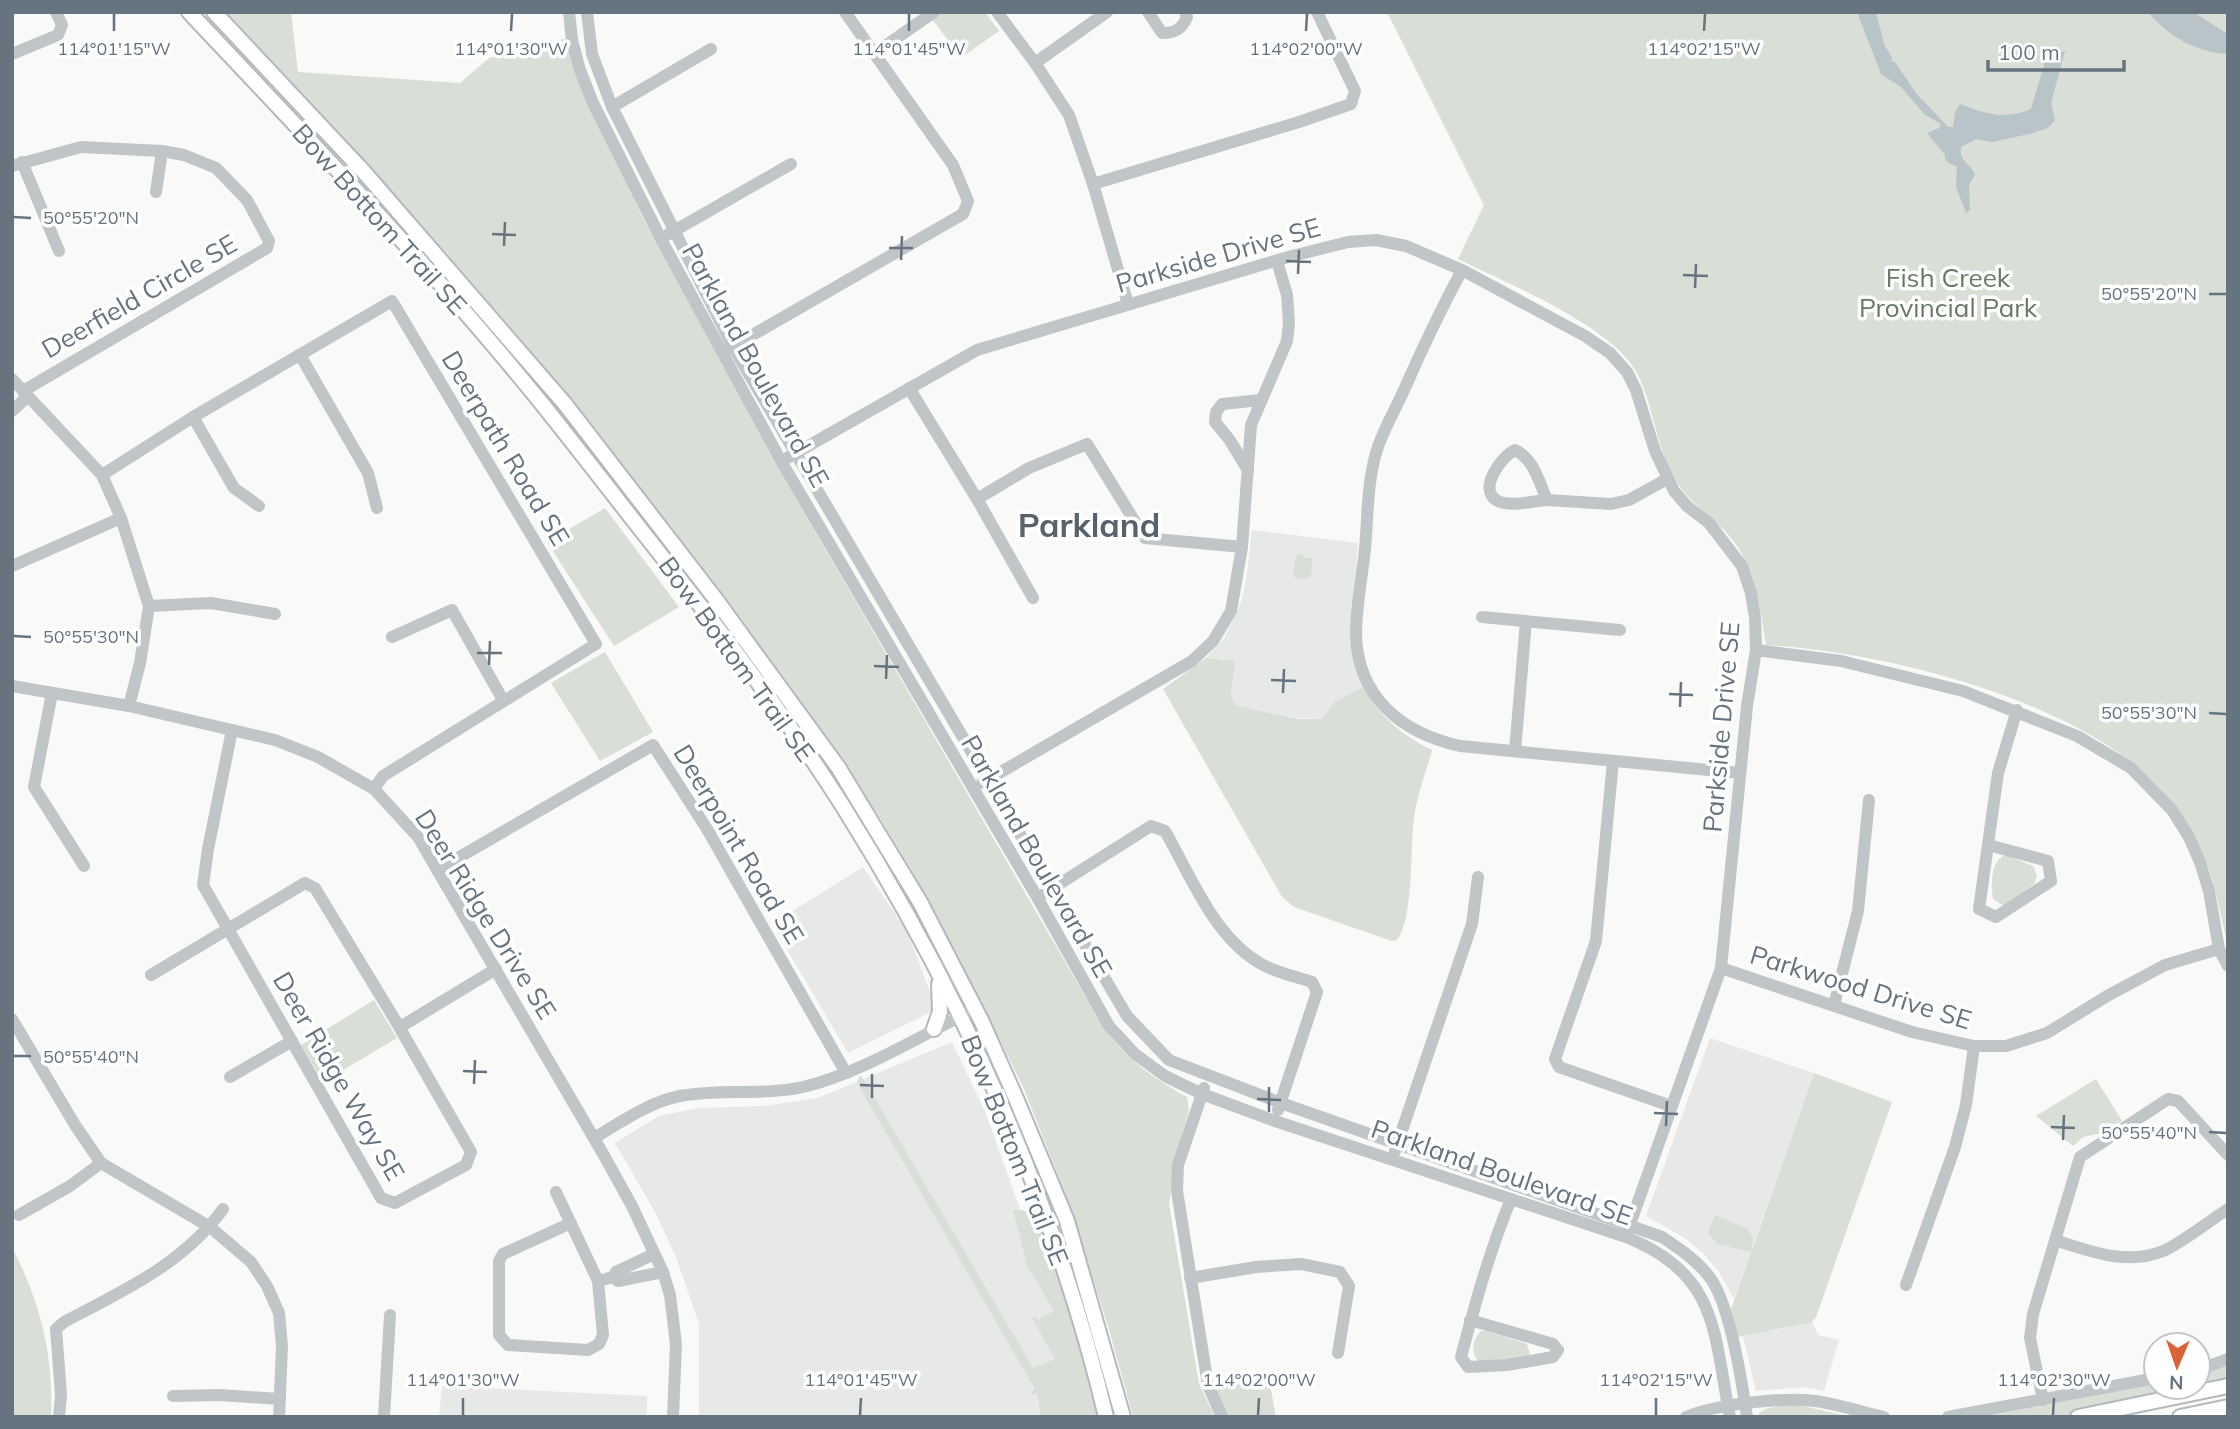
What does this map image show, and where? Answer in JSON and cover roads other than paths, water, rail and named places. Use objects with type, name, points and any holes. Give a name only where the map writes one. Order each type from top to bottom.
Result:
[{"type":"main road","name":"Bow Bottom Trail SE","points":[[189,12],[335,167],[542,403],[661,555],[793,732],[838,799],[895,892],[937,976],[961,1016],[1000,1099],[1069,1285],[1106,1417]]},
{"type":"main road","name":"Bow Bottom Trail SE","points":[[214,12],[363,172],[565,404],[714,597],[838,767],[920,902],[975,1009],[1042,1158],[1067,1221],[1123,1417]]},
{"type":"main road","points":[[933,1029],[940,1012],[941,1000],[937,976]]},
{"type":"main road","points":[[2078,1417],[2228,1387]]},
{"type":"main road","points":[[2180,1417],[2228,1408]]},
{"type":"street","points":[[12,54],[58,35],[61,25],[55,12]]},
{"type":"street","name":"Parkland Boulevard SE","points":[[569,12],[572,40],[593,103],[661,239],[795,456],[1127,1016],[1169,1060],[1281,1103],[1398,1143],[1628,1231],[1660,1252],[1692,1281],[1710,1313],[1729,1412]]},
{"type":"street","name":"Parkland Boulevard SE","points":[[587,12],[592,54],[612,107],[674,231],[780,461],[1110,1026],[1135,1054],[1155,1069],[1202,1094],[1511,1199],[1628,1231],[1662,1237],[1688,1254],[1711,1280],[1724,1305],[1746,1410]]},
{"type":"street","points":[[728,350],[963,214],[968,201],[953,165],[845,12]]},
{"type":"street","points":[[875,53],[934,12]]},
{"type":"street","points":[[997,12],[1069,115],[1093,184],[1128,304]]},
{"type":"street","points":[[1035,64],[1107,12]]},
{"type":"street","points":[[1147,12],[1163,33],[1171,33],[1183,27],[1188,17],[1185,12]]},
{"type":"street","points":[[1093,184],[1351,104],[1355,91],[1317,12]]},
{"type":"street","points":[[612,107],[711,49]]},
{"type":"street","name":"Deerfield Circle SE","points":[[17,164],[81,148],[162,151],[184,155],[216,168],[247,200],[269,241],[267,248],[25,394]]},
{"type":"street","points":[[156,192],[162,151]]},
{"type":"street","points":[[17,164],[59,251]]},
{"type":"street","points":[[661,239],[791,164]]},
{"type":"street","name":"Parkside Drive SE","points":[[780,461],[795,456],[977,350],[1348,242],[1376,240],[1406,246],[1462,270],[1585,336],[1610,353],[1627,372],[1636,390],[1655,451],[1674,491],[1687,506],[1709,523],[1742,566],[1751,593],[1756,650],[1740,773],[1721,968],[1628,1231]]},
{"type":"street","points":[[972,789],[1177,670],[1204,651],[1231,611],[1242,547],[1251,425],[1287,341],[1287,295],[1277,261]]},
{"type":"street","points":[[1462,270],[1433,325],[1379,445],[1372,474],[1356,634],[1360,663],[1369,685],[1403,724],[1437,740],[1460,746],[1740,773]]},
{"type":"street","name":"Deerpath Road SE","points":[[102,475],[193,417],[392,301],[596,644],[383,776],[374,789]]},
{"type":"street","points":[[300,355],[368,473],[377,508]]},
{"type":"street","points":[[12,379],[102,475],[121,518],[149,606],[140,663],[129,706]]},
{"type":"street","points":[[909,388],[977,499],[1033,598]]},
{"type":"street","points":[[12,411],[25,394]]},
{"type":"street","points":[[1248,470],[1215,422],[1216,412],[1222,404],[1261,400]]},
{"type":"street","points":[[193,417],[234,488],[259,506]]},
{"type":"street","points":[[977,499],[1029,468],[1087,443],[1145,538],[1242,547]]},
{"type":"street","points":[[1547,500],[1531,463],[1524,454],[1515,450],[1506,454],[1490,484],[1490,494],[1497,501],[1507,503],[1547,500],[1611,504],[1629,500],[1667,479]]},
{"type":"street","points":[[12,566],[121,518]]},
{"type":"street","points":[[149,606],[211,603],[275,614]]},
{"type":"street","points":[[392,637],[452,610],[503,700]]},
{"type":"street","points":[[1482,617],[1620,630]]},
{"type":"street","points":[[1515,751],[1526,621]]},
{"type":"street","points":[[1756,650],[1840,661],[1963,691],[2017,710],[2077,736],[2131,768],[2172,810],[2189,837],[2209,891],[2218,949],[2228,966]]},
{"type":"street","name":"Deer Ridge Drive SE","points":[[12,686],[129,706],[275,740],[318,757],[374,789],[418,837],[594,1138],[632,1206],[663,1272],[670,1295],[676,1344],[673,1417]]},
{"type":"street","points":[[52,693],[34,788],[84,866]]},
{"type":"street","points":[[1988,845],[2048,862],[2051,881],[1996,917],[1979,909],[1998,773],[2017,710]]},
{"type":"street","name":"Deer Ridge Way SE","points":[[228,931],[305,883],[315,888],[400,1027],[471,1152],[466,1165],[395,1203],[381,1198],[228,931],[203,885],[232,730]]},
{"type":"street","name":"Deerpoint Road SE","points":[[437,870],[653,745],[706,829],[846,1073]]},
{"type":"street","points":[[1613,761],[1596,941],[1555,1059],[1559,1067],[1671,1107]]},
{"type":"street","points":[[1834,1005],[1858,911],[1868,800]]},
{"type":"street","points":[[1037,897],[1151,826],[1165,831],[1219,926],[1234,945],[1265,966],[1312,982],[1317,992],[1275,1121]]},
{"type":"street","points":[[1393,1159],[1472,924],[1478,877]]},
{"type":"street","points":[[151,975],[228,931]]},
{"type":"street","name":"Parkwood Drive SE","points":[[1721,968],[1912,1032],[1974,1046],[2006,1046],[2047,1033],[2165,965],[2218,949]]},
{"type":"street","points":[[400,1027],[496,969]]},
{"type":"street","points":[[594,1138],[649,1106],[678,1096],[799,1088],[846,1073],[975,1009]]},
{"type":"street","points":[[12,1019],[75,1125],[101,1163],[210,1227],[251,1262],[267,1286],[279,1313],[282,1346],[279,1417]]},
{"type":"street","points":[[230,1077],[292,1041]]},
{"type":"street","points":[[1906,1285],[1961,1126],[1974,1046]]},
{"type":"street","points":[[1208,1076],[1178,1165],[1177,1191],[1208,1385],[1222,1417]]},
{"type":"street","points":[[2043,1400],[2030,1338],[2033,1314],[2080,1157],[2168,1099],[2178,1101],[2228,1155]]},
{"type":"street","points":[[19,1215],[71,1186],[101,1163]]},
{"type":"street","points":[[556,1192],[571,1223],[598,1281],[603,1335],[599,1344],[588,1350],[508,1345],[499,1335],[499,1261],[503,1254],[571,1223]]},
{"type":"street","points":[[1471,1321],[1553,1344],[1558,1350],[1553,1357],[1507,1365],[1468,1367],[1461,1357],[1479,1288],[1511,1199]]},
{"type":"street","points":[[59,1417],[56,1329],[183,1253],[210,1227],[223,1209]]},
{"type":"street","points":[[2054,1240],[2096,1254],[2138,1257],[2163,1251],[2228,1209]]},
{"type":"street","points":[[598,1281],[613,1277],[616,1272],[654,1254]]},
{"type":"street","points":[[1676,1266],[1688,1254]]},
{"type":"street","points":[[1189,1278],[1256,1267],[1301,1264],[1339,1272],[1349,1286],[1338,1353]]},
{"type":"street","points":[[613,1277],[618,1281],[663,1272]]},
{"type":"street","points":[[384,1417],[390,1315]]},
{"type":"street","points":[[1948,1417],[2142,1381]]},
{"type":"street","points":[[173,1396],[219,1395],[280,1399]]},
{"type":"street","points":[[1686,1417],[1746,1410],[1776,1400],[1814,1401],[1884,1417]]},
{"type":"district","name":"Parkland","points":[[1089,524]]},
{"type":"park label","name":"Fish Creek Provincial Park","points":[[1948,292]]}]
